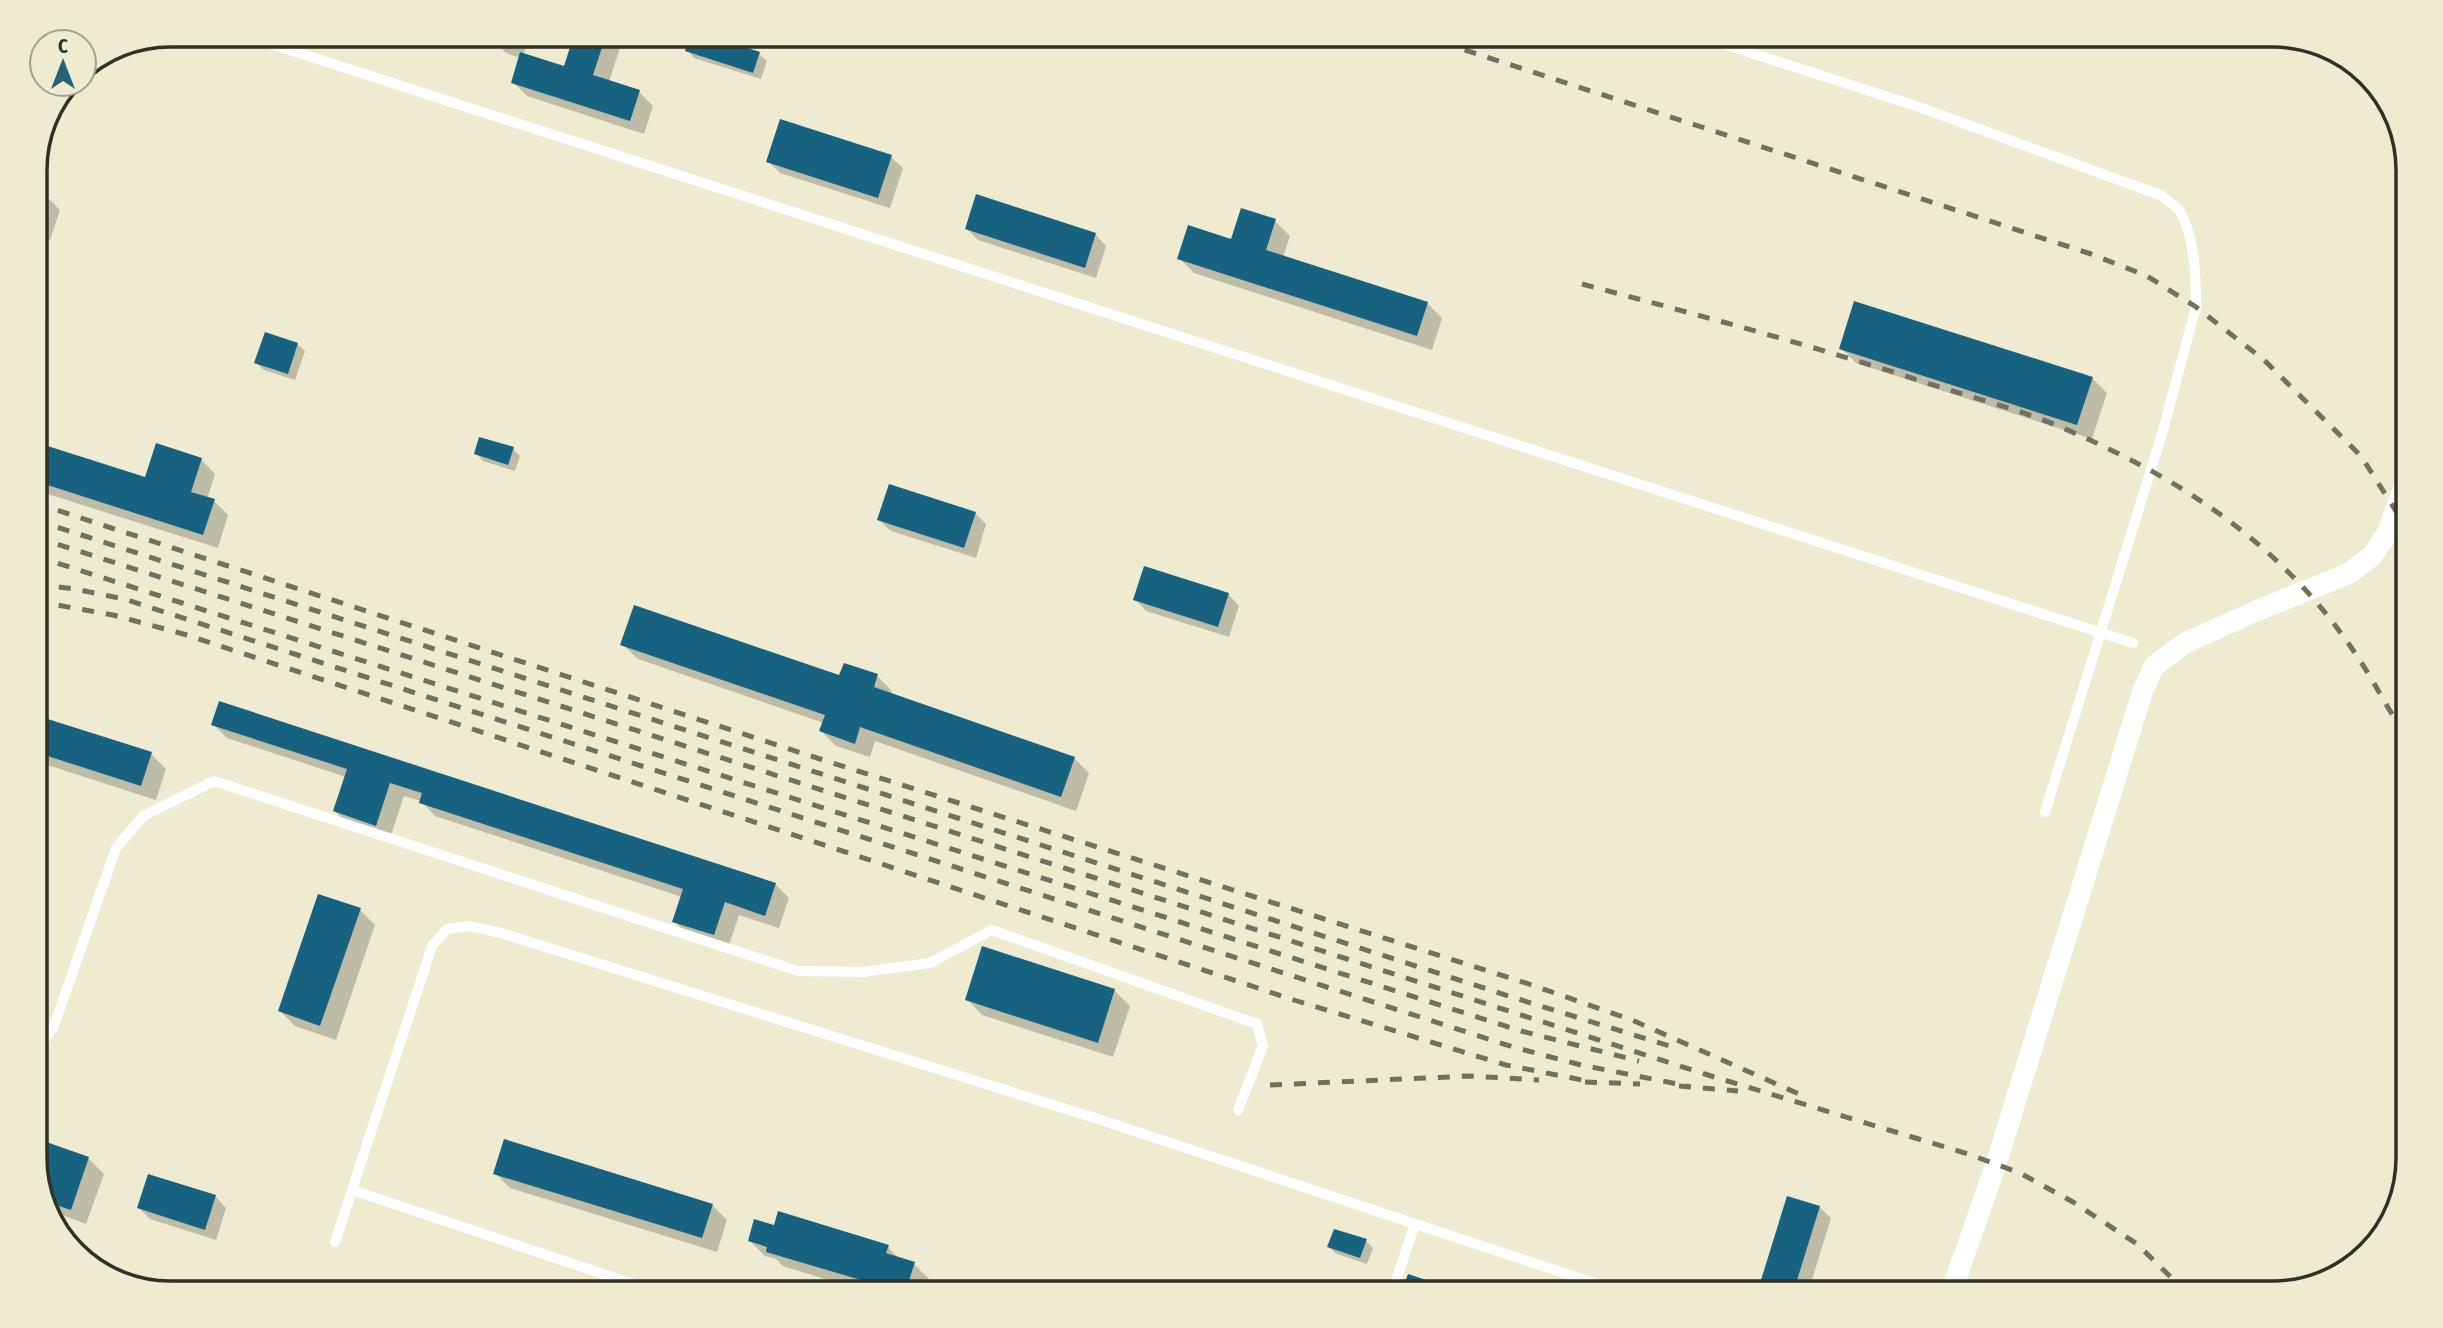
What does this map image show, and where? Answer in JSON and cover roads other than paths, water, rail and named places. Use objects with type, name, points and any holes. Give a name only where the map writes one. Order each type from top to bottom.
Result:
[{"type":"street","points":[[1955,1281],[1996,1164],[2138,706],[2154,666],[2185,643],[2348,574],[2372,556],[2387,534],[2395,511]]},
{"type":"lane","points":[[280,47],[2133,643]]},
{"type":"lane","points":[[1733,47],[1932,111],[2160,195],[2180,211],[2189,238],[2196,286],[2196,307],[2162,434],[2045,812]]},
{"type":"lane","points":[[48,1035],[54,1026],[116,848],[143,816],[214,781],[798,971],[863,972],[930,963],[992,930],[1257,1024],[1263,1046],[1238,1110]]},
{"type":"lane","points":[[335,1242],[432,946],[447,929],[468,926],[514,937],[1082,1114],[1588,1281]]},
{"type":"lane","points":[[352,1190],[624,1281]]},
{"type":"lane","points":[[1396,1281],[1415,1224]]},
{"type":"railway","points":[[1456,47],[2091,254],[2147,276],[2196,307],[2264,360],[2361,456],[2395,510]]},
{"type":"railway","points":[[1582,284],[1793,342],[2025,413],[2107,448],[2154,472],[2239,528],[2277,561],[2313,598],[2345,639],[2396,720]]},
{"type":"railway","points":[[48,507],[820,759],[1526,983],[1632,1020],[1799,1094]]},
{"type":"railway","points":[[48,524],[1679,1049]]},
{"type":"railway","points":[[48,541],[1711,1076],[1968,1154],[2020,1173],[2073,1202],[2137,1244],[2175,1281]]},
{"type":"railway","points":[[48,560],[1521,1031],[1639,1061]]},
{"type":"railway","points":[[48,586],[124,599],[1513,1047],[1581,1065],[1688,1086]]},
{"type":"railway","points":[[48,603],[113,615],[187,635],[1294,1000],[1506,1065],[1592,1082]]},
{"type":"railway","points":[[1270,1085],[1470,1076],[1539,1080]]},
{"type":"railway","points":[[1585,1082],[1640,1084]]},
{"type":"railway","points":[[1679,1086],[1738,1091]]}]
